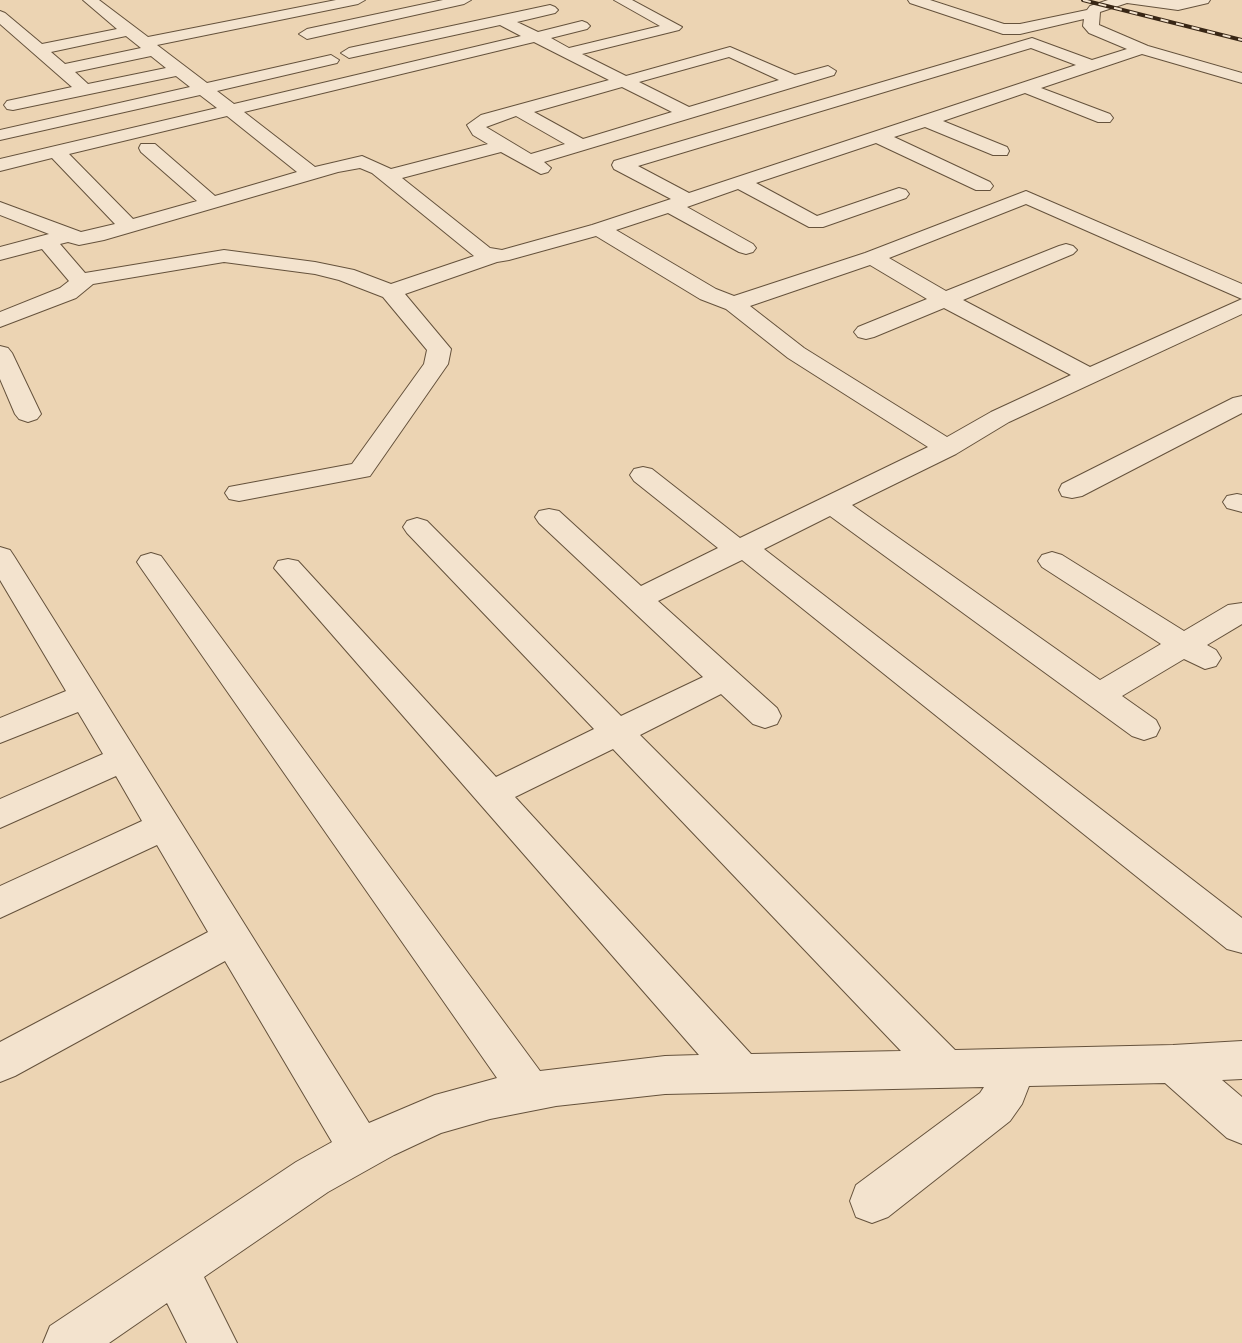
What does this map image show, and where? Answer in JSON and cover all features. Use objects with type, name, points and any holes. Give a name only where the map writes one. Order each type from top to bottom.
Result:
[{"type":"street","points":[[294,0],[310,9]]},
{"type":"street","points":[[62,70],[149,47],[358,0]]},
{"type":"street","points":[[368,0],[461,57]]},
{"type":"street","points":[[567,53],[674,27],[621,0]]},
{"type":"street","points":[[915,0],[1003,29],[1020,29],[1092,13],[1104,5],[1123,0]]},
{"type":"street","points":[[1131,0],[1178,6],[1203,0]]},
{"type":"street","points":[[93,2],[113,8],[129,31],[312,174]]},
{"type":"street","points":[[1059,3],[1092,13]]},
{"type":"street","points":[[314,37],[399,19],[453,4]]},
{"type":"street","points":[[87,20],[113,8]]},
{"type":"street","points":[[349,53],[550,10]]},
{"type":"street","points":[[1092,13],[1091,26],[1095,30],[1142,49],[1242,78]]},
{"type":"street","points":[[0,16],[85,90]]},
{"type":"street","points":[[502,20],[687,113]]},
{"type":"street","points":[[0,165],[347,81],[461,57],[582,26]]},
{"type":"street","points":[[20,33],[42,29]]},
{"type":"street","points":[[39,50],[129,31]]},
{"type":"street","points":[[746,248],[621,165],[1032,43],[1092,66]]},
{"type":"street","points":[[391,292],[493,256],[515,253],[599,230],[1142,49]]},
{"type":"street","points":[[794,81],[730,52],[518,110],[487,119],[476,125],[479,131],[535,165],[581,145],[828,71]]},
{"type":"street","points":[[0,135],[331,60]]},
{"type":"street","points":[[12,106],[180,70]]},
{"type":"street","points":[[1026,88],[1104,118]]},
{"type":"street","points":[[518,110],[581,145]]},
{"type":"street","points":[[927,121],[1000,151]]},
{"type":"street","points":[[878,137],[983,186]]},
{"type":"street","points":[[386,176],[504,146]]},
{"type":"street","points":[[148,148],[212,203]]},
{"type":"street","points":[[57,152],[129,226]]},
{"type":"street","points":[[0,208],[79,239],[362,162],[369,163],[484,253],[493,256]]},
{"type":"street","points":[[740,183],[816,223],[900,194]]},
{"type":"street","points":[[734,304],[872,257],[1026,196],[1242,292]]},
{"type":"street","points":[[599,230],[708,294],[734,304],[796,353],[947,447]]},
{"type":"street","points":[[0,254],[67,236]]},
{"type":"street","points":[[46,241],[77,278],[84,280],[224,256],[315,268],[346,275],[391,292],[439,349],[436,364],[361,470],[239,493]]},
{"type":"street","points":[[866,332],[1066,250]]},
{"type":"street","points":[[872,257],[945,300],[1090,376]]},
{"type":"street","points":[[0,320],[68,294],[84,280]]},
{"type":"street","points":[[638,599],[947,447],[1000,417],[1242,306]]},
{"type":"street","points":[[0,353],[7,387],[28,414]]},
{"type":"street","points":[[1072,490],[1242,404]]},
{"type":"street","points":[[643,475],[741,548],[1240,938]]},
{"type":"street","points":[[832,504],[1144,728]]},
{"type":"street","points":[[549,517],[765,716]]},
{"type":"street","points":[[417,527],[946,1069]]},
{"type":"street","points":[[1,560],[361,1150]]},
{"type":"street","points":[[1052,561],[1195,651]]},
{"type":"street","points":[[151,562],[530,1091]]},
{"type":"street","points":[[288,568],[741,1073]]},
{"type":"street","points":[[1099,695],[1195,651],[1239,612]]},
{"type":"street","points":[[490,794],[725,679]]},
{"type":"street","points":[[0,731],[85,696]]},
{"type":"street","points":[[0,814],[123,759]]},
{"type":"street","points":[[0,903],[164,826]]},
{"type":"street","points":[[0,1063],[232,938]]},
{"type":"street","points":[[67,1343],[312,1177],[361,1150],[435,1115],[490,1099],[530,1091],[665,1075],[1173,1064],[1242,1060]]},
{"type":"street","points":[[1173,1064],[1242,1124]]},
{"type":"street","points":[[872,1201],[995,1107],[1007,1089],[1014,1068]]},
{"type":"street","points":[[175,1269],[213,1343]]},
{"type":"railway","points":[[1083,0],[1242,40]]}]
